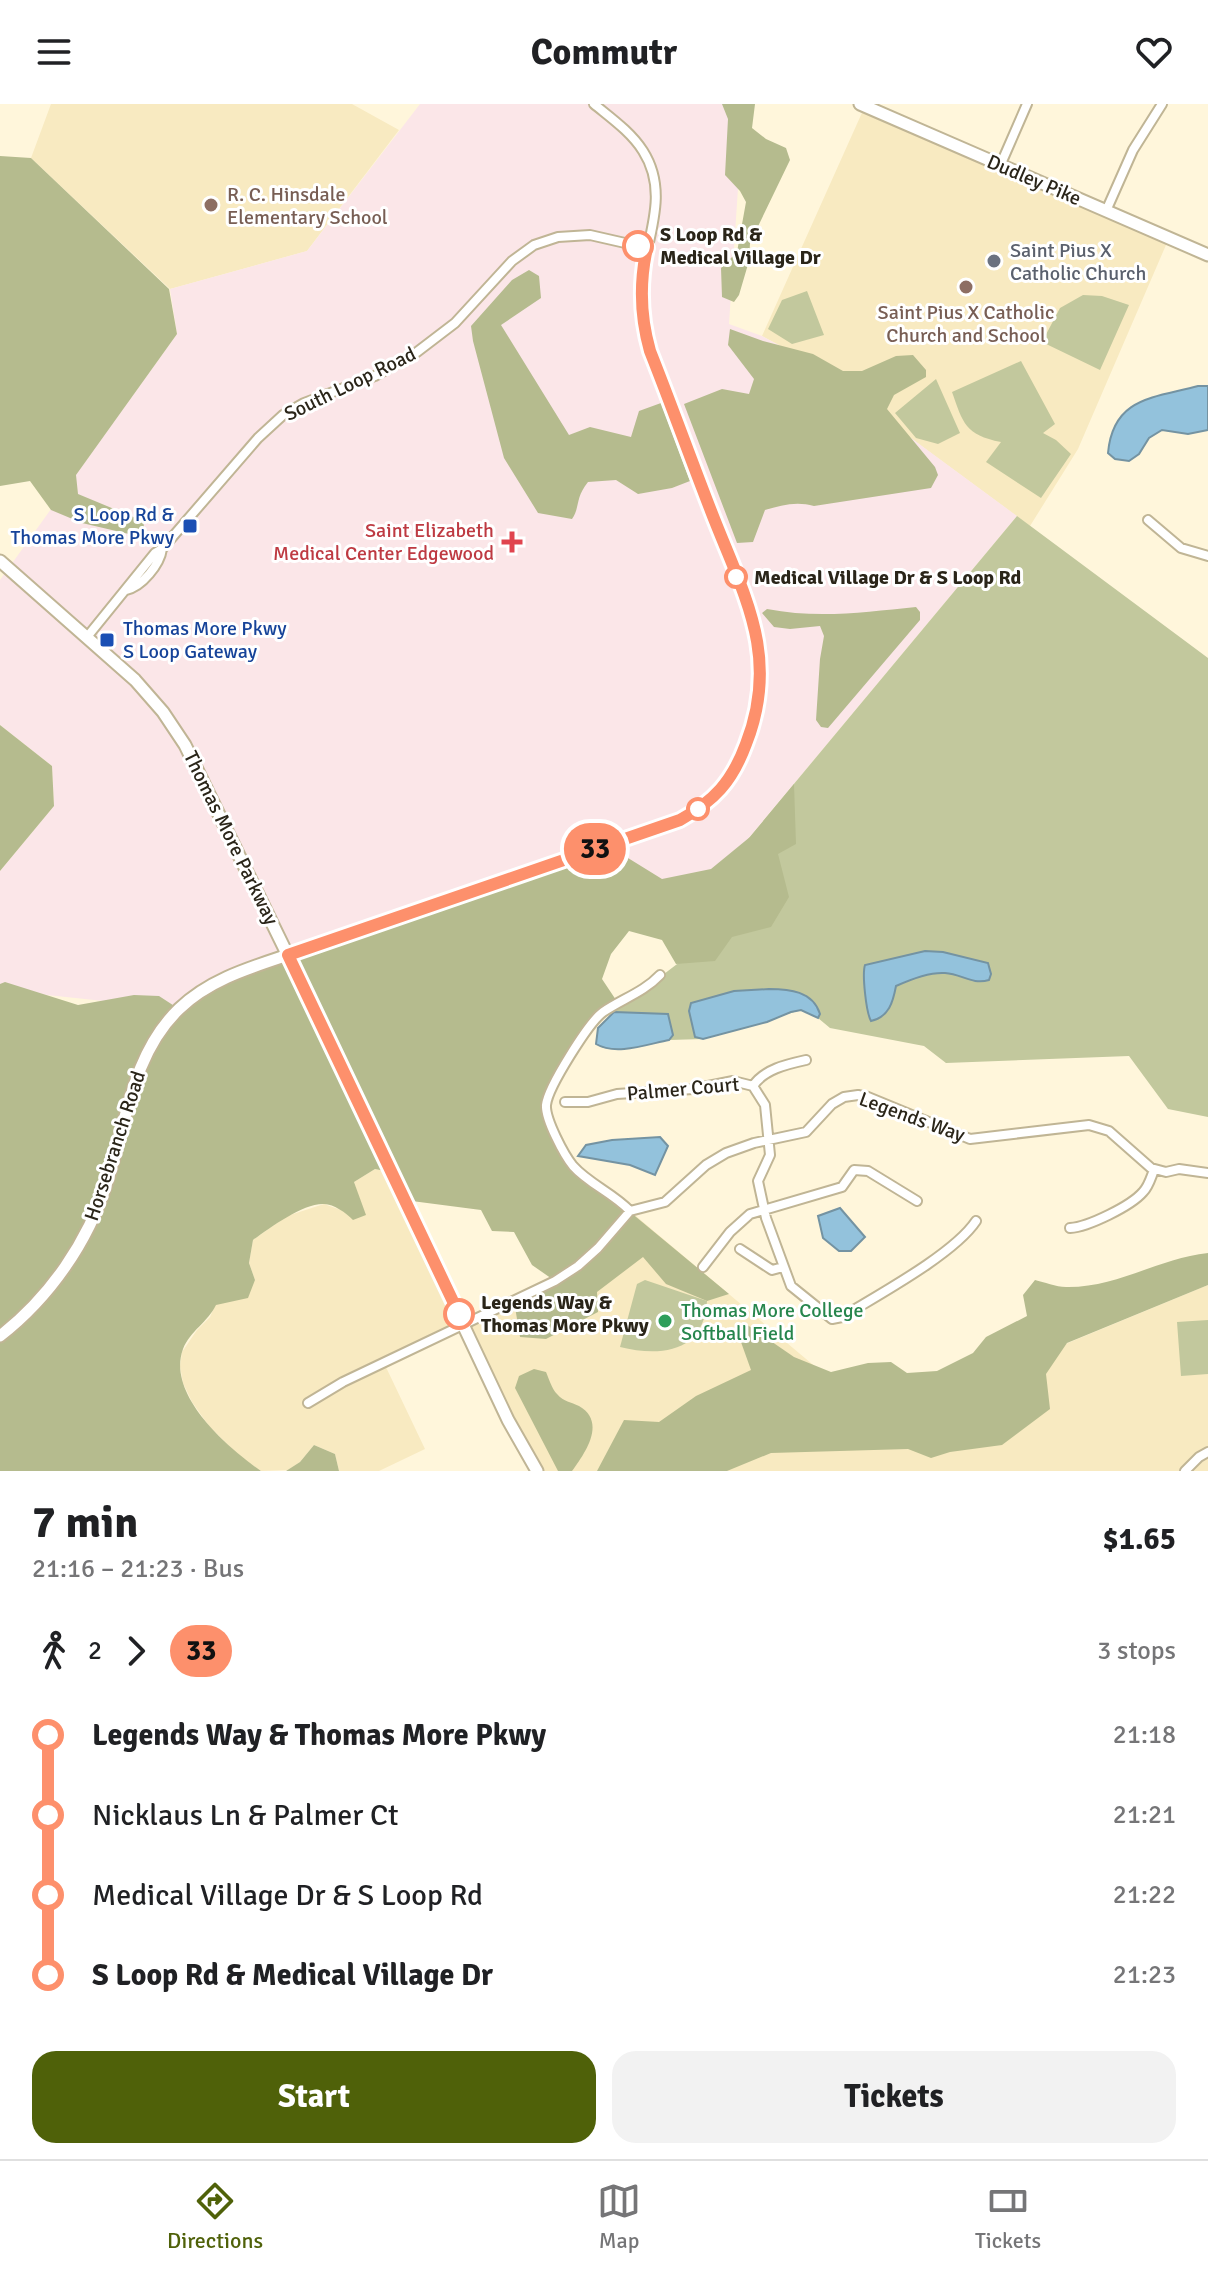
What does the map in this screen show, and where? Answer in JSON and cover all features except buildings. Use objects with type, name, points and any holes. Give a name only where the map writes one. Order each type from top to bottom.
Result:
[{"type":"street","points":[[288,955],[680,820],[718,794],[739,762],[757,714],[762,682],[760,652],[748,608],[650,351],[642,317],[640,295],[657,203],[650,165],[627,132],[594,104]]},
{"type":"street","name":"Dudley Pike","points":[[860,104],[1208,255]]},
{"type":"street","points":[[1000,166],[1027,104]]},
{"type":"street","points":[[1106,211],[1133,150],[1162,104]]},
{"type":"street","name":"South Loop Road","points":[[87,637],[126,590],[129,582],[162,549],[258,438],[283,415],[304,403],[375,376],[417,352],[455,323],[512,261],[534,245],[558,237],[590,235],[647,248]]},
{"type":"street","points":[[1148,520],[1181,548],[1208,556]]},
{"type":"street","name":"Thomas More Parkway","points":[[0,561],[150,695],[174,727],[210,791],[508,1420],[537,1471]]},
{"type":"street","name":"Horsebranch Road","points":[[0,1336],[42,1295],[84,1237],[107,1183],[139,1072],[166,1023],[210,986],[288,955]]},
{"type":"street","points":[[630,1211],[618,1198],[584,1176],[571,1163],[552,1127],[546,1104],[567,1062],[593,1021],[660,975]]},
{"type":"street","points":[[753,1086],[769,1072],[806,1060]]},
{"type":"street","name":"Palmer Court","points":[[565,1102],[588,1102],[617,1094],[693,1089],[733,1081],[753,1086],[765,1105],[770,1155],[758,1181],[783,1267],[795,1290],[832,1319],[838,1319],[897,1283],[960,1239],[976,1221]]},
{"type":"street","name":"Legends Way","points":[[308,1403],[343,1382],[555,1281],[578,1266],[630,1211],[665,1202],[713,1160],[736,1149],[806,1132],[837,1100],[858,1095],[970,1139],[1089,1125],[1102,1127],[1154,1170]]},
{"type":"street","points":[[703,1267],[743,1219],[756,1210],[842,1187],[854,1170],[868,1171],[917,1201]]},
{"type":"street","points":[[1070,1228],[1085,1226],[1137,1198],[1148,1186],[1154,1170],[1208,1173]]},
{"type":"street","points":[[740,1249],[772,1270],[783,1267]]},
{"type":"street","points":[[1185,1471],[1208,1452]]},
{"type":"shaded area","name":"R. C. Hinsdale Elementary School","points":[[51,104],[352,104],[399,130],[307,251],[170,289],[31,158]]},
{"type":"shaded area","name":"Saint Elizabeth Medical Center Edgewood","points":[[420,104],[746,104],[729,324],[762,336],[801,357],[1017,516],[714,880],[179,1009],[0,990],[0,871],[54,806],[52,766],[0,725],[0,580],[177,334],[170,289],[307,251]]},
{"type":"shaded area","name":"Saint Pius X Catholic Church and School","points":[[865,106],[1169,238],[1078,449],[1030,526],[801,357],[762,336]]},
{"type":"shaded area","points":[[375,1169],[390,1172],[464,1325],[555,1281],[630,1211],[880,1421],[1208,1285],[1208,1471],[537,1471],[463,1325],[384,1363],[425,1449],[379,1471],[339,1471],[335,1454],[314,1445],[300,1462],[288,1470],[261,1471],[239,1456],[209,1426],[192,1402],[183,1383],[180,1366],[182,1352],[210,1317],[215,1305],[255,1280],[249,1263],[253,1240],[287,1216],[324,1204],[365,1215],[354,1182]]},
{"type":"green space","points":[[722,104],[755,104],[752,128],[786,148],[790,160],[750,243],[749,261],[734,302],[722,297],[721,268],[737,252],[746,202],[725,175],[728,119]]},
{"type":"green space","points":[[0,156],[31,158],[169,289],[177,334],[76,475],[78,494],[143,521],[146,538],[82,523],[51,510],[30,481],[0,486]]},
{"type":"green space","points":[[529,270],[539,276],[541,298],[501,325],[569,435],[590,427],[631,437],[639,411],[661,403],[690,481],[672,488],[638,494],[616,480],[588,482],[572,519],[538,513],[504,458],[471,326],[512,280]]},
{"type":"green space","points":[[807,291],[824,335],[792,344],[768,329],[782,300]]},
{"type":"green space","points":[[1083,295],[1102,296],[1129,305],[1100,370],[1042,342],[1060,308]]},
{"type":"green space","points":[[730,329],[813,354],[843,371],[862,371],[896,356],[913,355],[926,370],[926,377],[894,395],[887,409],[935,467],[938,475],[931,488],[814,506],[795,504],[771,508],[765,510],[753,542],[737,543],[684,404],[722,389],[749,394],[754,379],[728,345]]},
{"type":"green space","points":[[1021,361],[1055,424],[1043,433],[1071,454],[1041,498],[986,462],[1001,442],[980,436],[967,426],[952,392]]},
{"type":"green space","points":[[936,379],[960,433],[938,444],[916,438],[895,413]]},
{"type":"green space","points":[[1017,516],[1208,658],[1208,1117],[1168,1109],[1129,1056],[946,1063],[924,1046],[830,1028],[801,1010],[703,1039],[669,1040],[617,1048],[603,1048],[596,1044],[598,1028],[614,1012],[689,955],[669,934]]},
{"type":"green space","points":[[916,607],[920,620],[828,728],[821,727],[816,720],[824,636],[820,626],[774,627],[762,613],[767,609],[823,614]]},
{"type":"green space","points":[[0,725],[52,766],[54,806],[0,871]]},
{"type":"green space","points":[[794,784],[796,844],[778,854],[789,897],[771,927],[732,937],[715,961],[676,964],[662,940],[629,931],[611,954],[602,979],[618,1003],[593,1021],[546,1104],[571,1163],[729,1294],[707,1301],[666,1284],[643,1257],[597,1292],[598,1312],[546,1339],[520,1337],[514,1301],[555,1281],[532,1265],[514,1232],[492,1231],[481,1210],[404,1200],[390,1172],[375,1169],[354,1182],[366,1215],[353,1220],[332,1206],[316,1205],[287,1217],[253,1240],[249,1263],[255,1280],[248,1298],[216,1305],[183,1349],[180,1367],[183,1384],[192,1402],[203,1419],[232,1449],[261,1471],[0,1471],[0,984],[5,982],[78,1005],[134,995],[159,996],[179,1009],[210,986],[607,845],[662,879],[711,869],[750,837]]},
{"type":"green space","points":[[1208,1253],[1208,1285],[1067,1343],[1046,1374],[1050,1409],[1002,1445],[950,1452],[931,1458],[908,1449],[771,1453],[727,1471],[597,1471],[624,1420],[659,1422],[696,1396],[751,1370],[737,1331],[746,1324],[794,1357],[831,1372],[868,1363],[891,1362],[907,1373],[937,1371],[973,1353],[986,1337],[1027,1316],[1023,1295],[1035,1280],[1062,1287],[1085,1286]]},
{"type":"green space","name":"Thomas More College Softball Field","points":[[645,1280],[707,1301],[698,1332],[689,1341],[664,1351],[620,1347],[637,1284]]},
{"type":"green space","points":[[1208,1320],[1208,1374],[1181,1376],[1177,1322]]},
{"type":"green space","points":[[534,1369],[546,1372],[557,1394],[579,1406],[592,1420],[591,1438],[572,1471],[558,1471],[515,1388],[519,1376]]},
{"type":"green space","points":[[314,1445],[335,1454],[339,1471],[286,1471],[300,1462]]},
{"type":"water","points":[[1208,386],[1208,430],[1188,434],[1162,430],[1149,438],[1139,454],[1129,461],[1115,459],[1108,453],[1111,435],[1127,410],[1152,398]]},
{"type":"water","points":[[925,951],[988,963],[989,980],[977,981],[945,973],[913,979],[896,986],[886,1012],[871,1021],[865,993],[865,965]]},
{"type":"water","points":[[769,989],[806,996],[817,1006],[818,1018],[801,1010],[703,1039],[695,1037],[689,1011],[691,1003],[734,991]]},
{"type":"water","points":[[614,1012],[668,1014],[673,1035],[669,1040],[632,1048],[613,1049],[596,1044],[598,1028]]},
{"type":"water","points":[[660,1137],[668,1146],[655,1175],[630,1165],[578,1156],[586,1145]]},
{"type":"water","points":[[840,1208],[865,1237],[851,1251],[839,1251],[823,1238],[818,1216]]},
{"type":"bus line","name":"33","points":[[459,1314],[288,955],[680,820],[718,794],[739,762],[757,714],[762,682],[760,652],[745,599],[650,351],[640,295],[647,248],[638,246]]},
{"type":"place","name":"R. C. Hinsdale Elementary School","points":[[211,205]]},
{"type":"place","name":"S Loop Rd & Medical Village Dr","points":[[638,246]]},
{"type":"place","name":"Saint Pius X Catholic Church","points":[[994,261]]},
{"type":"place","name":"Saint Pius X Catholic Church and School","points":[[966,287]]},
{"type":"place","name":"S Loop Rd & Thomas More Pkwy","points":[[190,526]]},
{"type":"place","name":"Saint Elizabeth Medical Center Edgewood","points":[[512,542]]},
{"type":"place","name":"Medical Village Dr & S Loop Rd","points":[[736,577]]},
{"type":"place","name":"Thomas More Pkwy S Loop Gateway","points":[[107,640]]},
{"type":"place","name":"Legends Way & Thomas More Pkwy","points":[[459,1314]]},
{"type":"place","name":"Thomas More College Softball Field","points":[[665,1321]]}]
